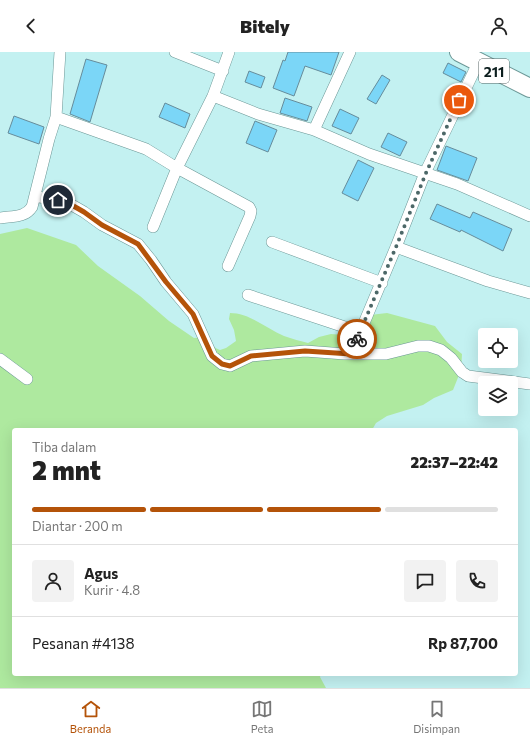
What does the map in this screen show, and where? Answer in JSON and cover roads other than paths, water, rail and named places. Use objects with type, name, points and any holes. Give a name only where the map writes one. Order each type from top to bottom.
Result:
[{"type":"main road","name":"211","points":[[459,52],[478,63],[530,88]]},
{"type":"street","points":[[0,218],[18,216],[29,212],[35,196],[44,156],[56,117],[60,52]]},
{"type":"street","points":[[175,52],[223,71]]},
{"type":"street","points":[[153,227],[177,168],[213,96],[229,52]]},
{"type":"street","points":[[314,130],[350,52]]},
{"type":"street","points":[[351,354],[382,283],[426,173],[478,63]]},
{"type":"street","points":[[213,96],[258,114],[314,130],[369,154],[457,184],[530,216]]},
{"type":"street","points":[[56,117],[146,149],[177,168],[249,207],[250,216],[228,266]]},
{"type":"street","points":[[35,196],[70,204],[102,225],[138,244],[166,282],[193,314],[212,356],[222,364],[230,366],[251,356],[305,351],[351,354],[386,354],[418,346],[429,346],[442,350],[451,358],[462,372],[468,376],[530,384]]},
{"type":"street","points":[[272,242],[382,283]]},
{"type":"street","points":[[396,247],[488,281],[530,293]]},
{"type":"street","points":[[248,295],[360,332]]},
{"type":"street","points":[[0,359],[27,379]]}]
